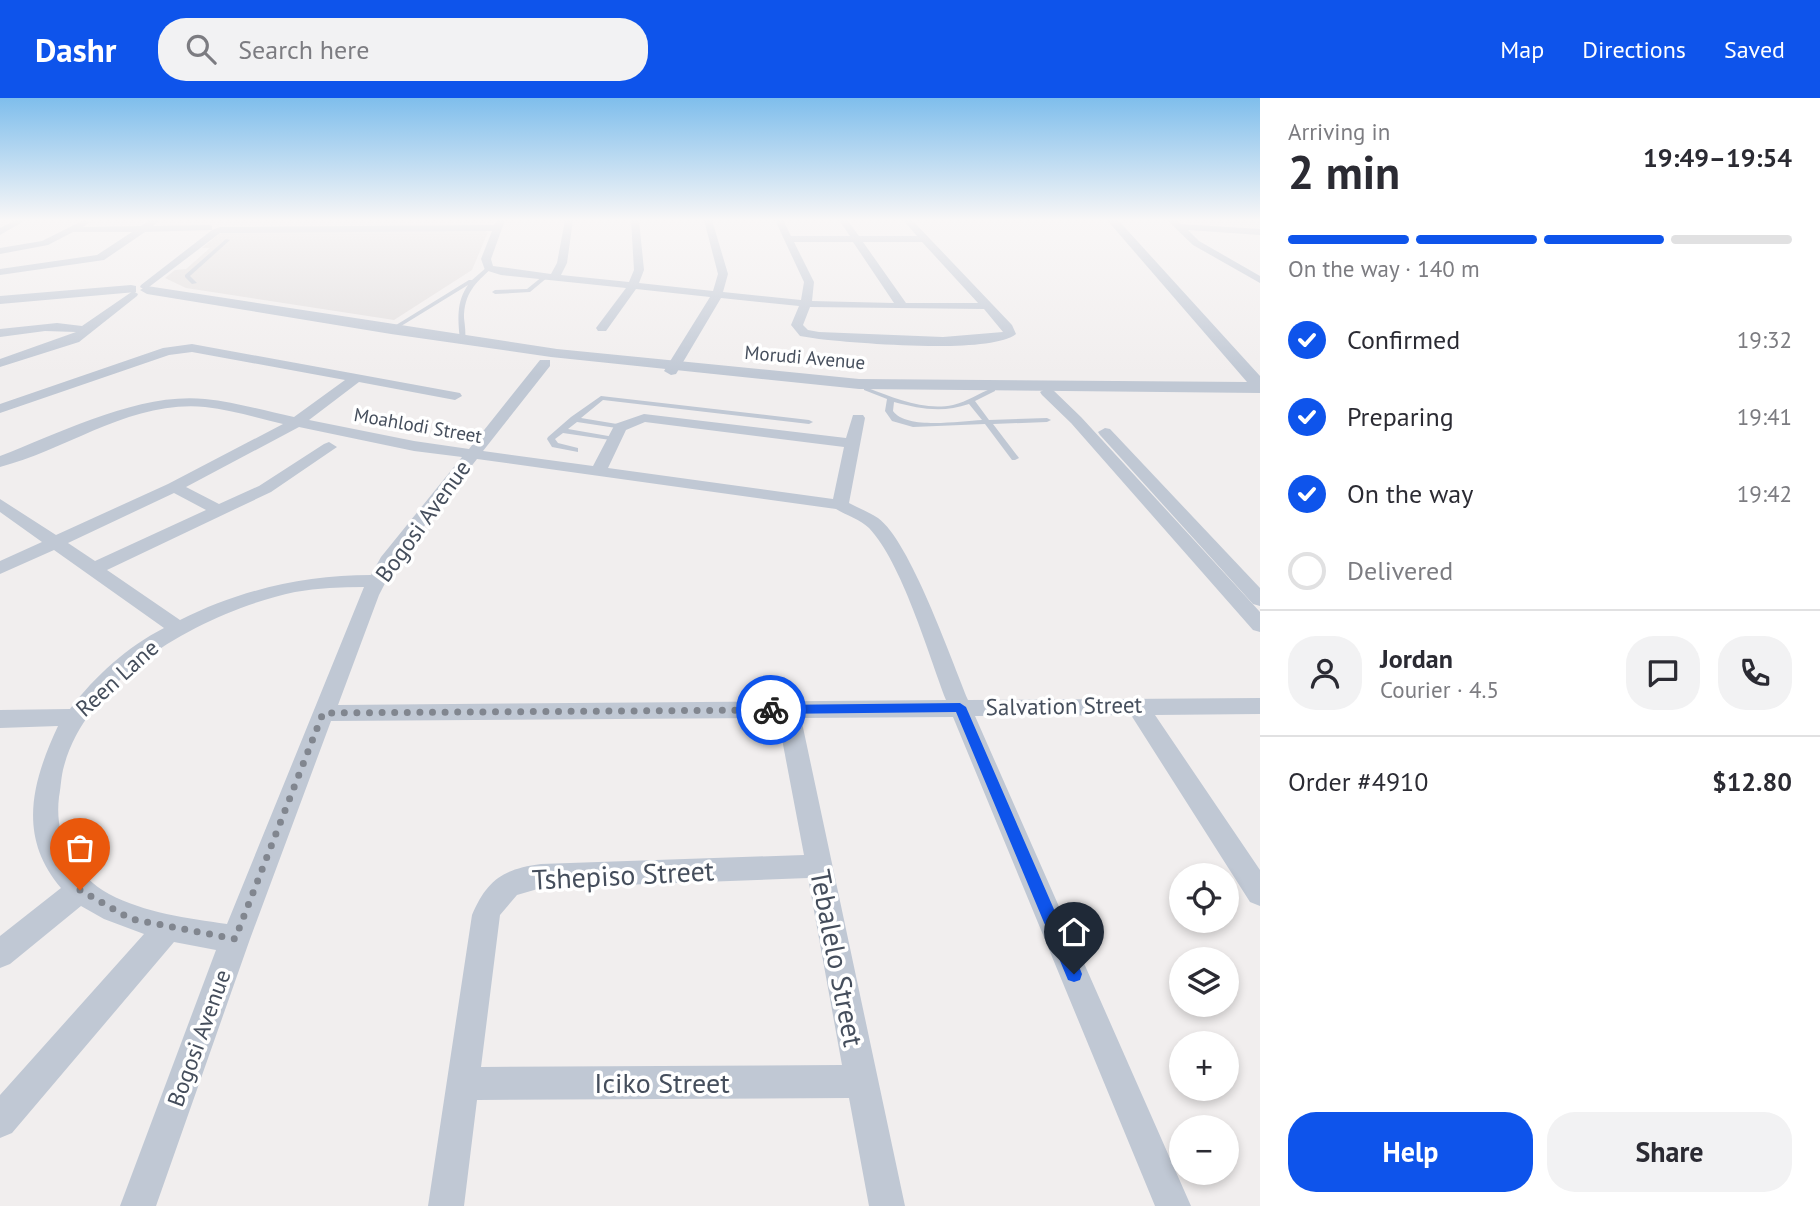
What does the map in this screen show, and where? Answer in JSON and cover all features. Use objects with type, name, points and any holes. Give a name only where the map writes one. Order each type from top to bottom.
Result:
[{"type":"street","points":[[0,363],[84,332],[163,272]]},
{"type":"street","points":[[511,272],[632,287],[806,303],[903,307],[987,306]]},
{"type":"street","points":[[549,278],[554,272]]},
{"type":"street","points":[[602,328],[632,287],[638,272]]},
{"type":"street","points":[[673,368],[716,295],[722,272]]},
{"type":"street","points":[[805,272],[808,277],[806,303],[797,325],[804,333],[820,336],[980,340],[1010,334],[1008,328],[955,272]]},
{"type":"street","points":[[879,272],[903,307]]},
{"type":"street","points":[[1155,272],[1252,388]]},
{"type":"street","name":"Morudi Avenue","points":[[0,300],[141,290],[551,358],[859,384],[1057,391]]},
{"type":"street","points":[[0,333],[54,328],[84,332]]},
{"type":"street","name":"Morudi Avenue","points":[[391,330],[463,340],[551,358]]},
{"type":"street","points":[[0,409],[167,351],[200,349],[455,396]]},
{"type":"street","name":"Bogosi Avenue","points":[[138,1206],[235,939],[377,581],[388,561],[471,454],[551,358]]},
{"type":"street","name":"Morudi Avenue","points":[[673,368],[777,384],[866,389],[1093,391],[1252,388]]},
{"type":"street","points":[[0,568],[174,487],[297,422],[356,378]]},
{"type":"street","points":[[1057,391],[1153,481],[1260,600]]},
{"type":"street","points":[[1057,391],[1076,420],[1260,625]]},
{"type":"street","name":"Moahlodi Street","points":[[0,462],[130,413],[162,405],[204,403],[471,454],[840,506],[873,522],[905,571],[960,707],[1173,1206]]},
{"type":"street","points":[[840,506],[858,418]]},
{"type":"street","points":[[599,471],[617,433],[637,419],[852,443]]},
{"type":"street","points":[[94,569],[265,489],[329,447]]},
{"type":"street","points":[[174,487],[220,511]]},
{"type":"street","points":[[0,504],[177,627]]},
{"type":"street","name":"Reen Lane","points":[[235,939],[131,919],[80,890],[66,875],[52,849],[44,820],[45,789],[54,755],[72,717],[114,675],[177,627],[235,603],[294,586],[323,582],[377,581]]},
{"type":"street","points":[[1136,705],[1260,893]]},
{"type":"street","name":"Salvation Street","points":[[323,713],[1260,706]]},
{"type":"street","name":"Tebalelo Street","points":[[788,710],[887,1206]]},
{"type":"street","points":[[0,719],[72,717]]},
{"type":"street","name":"Tshepiso Street","points":[[446,1206],[486,915],[499,891],[512,882],[541,876],[819,866]]},
{"type":"street","points":[[0,954],[80,890]]},
{"type":"street","points":[[0,1121],[169,928]]},
{"type":"street","name":"Iciko Street","points":[[462,1084],[861,1082]]},
{"type":"lane","points":[[192,272],[187,276],[194,283]]},
{"type":"lane","points":[[391,330],[484,272]]},
{"type":"lane","points":[[495,292],[528,290],[549,278]]},
{"type":"lane","points":[[463,340],[460,302],[471,281]]},
{"type":"lane","points":[[866,389],[891,398],[934,407],[953,407],[993,390]]},
{"type":"lane","points":[[575,450],[551,442],[551,439],[595,400],[610,398],[809,422]]},
{"type":"lane","points":[[891,398],[889,411],[903,423],[990,424],[1047,420]]},
{"type":"lane","points":[[970,400],[1015,458]]},
{"type":"lane","points":[[574,419],[617,433]]},
{"type":"lane","points":[[561,430],[617,433]]},
{"type":"shaded area","points":[[173,272],[469,272],[394,320],[186,288],[165,278]]},
{"type":"way so far","points":[[80,890],[131,919],[235,939],[323,713],[771,710]]},
{"type":"route","points":[[771,710],[960,707],[1074,974]]}]
